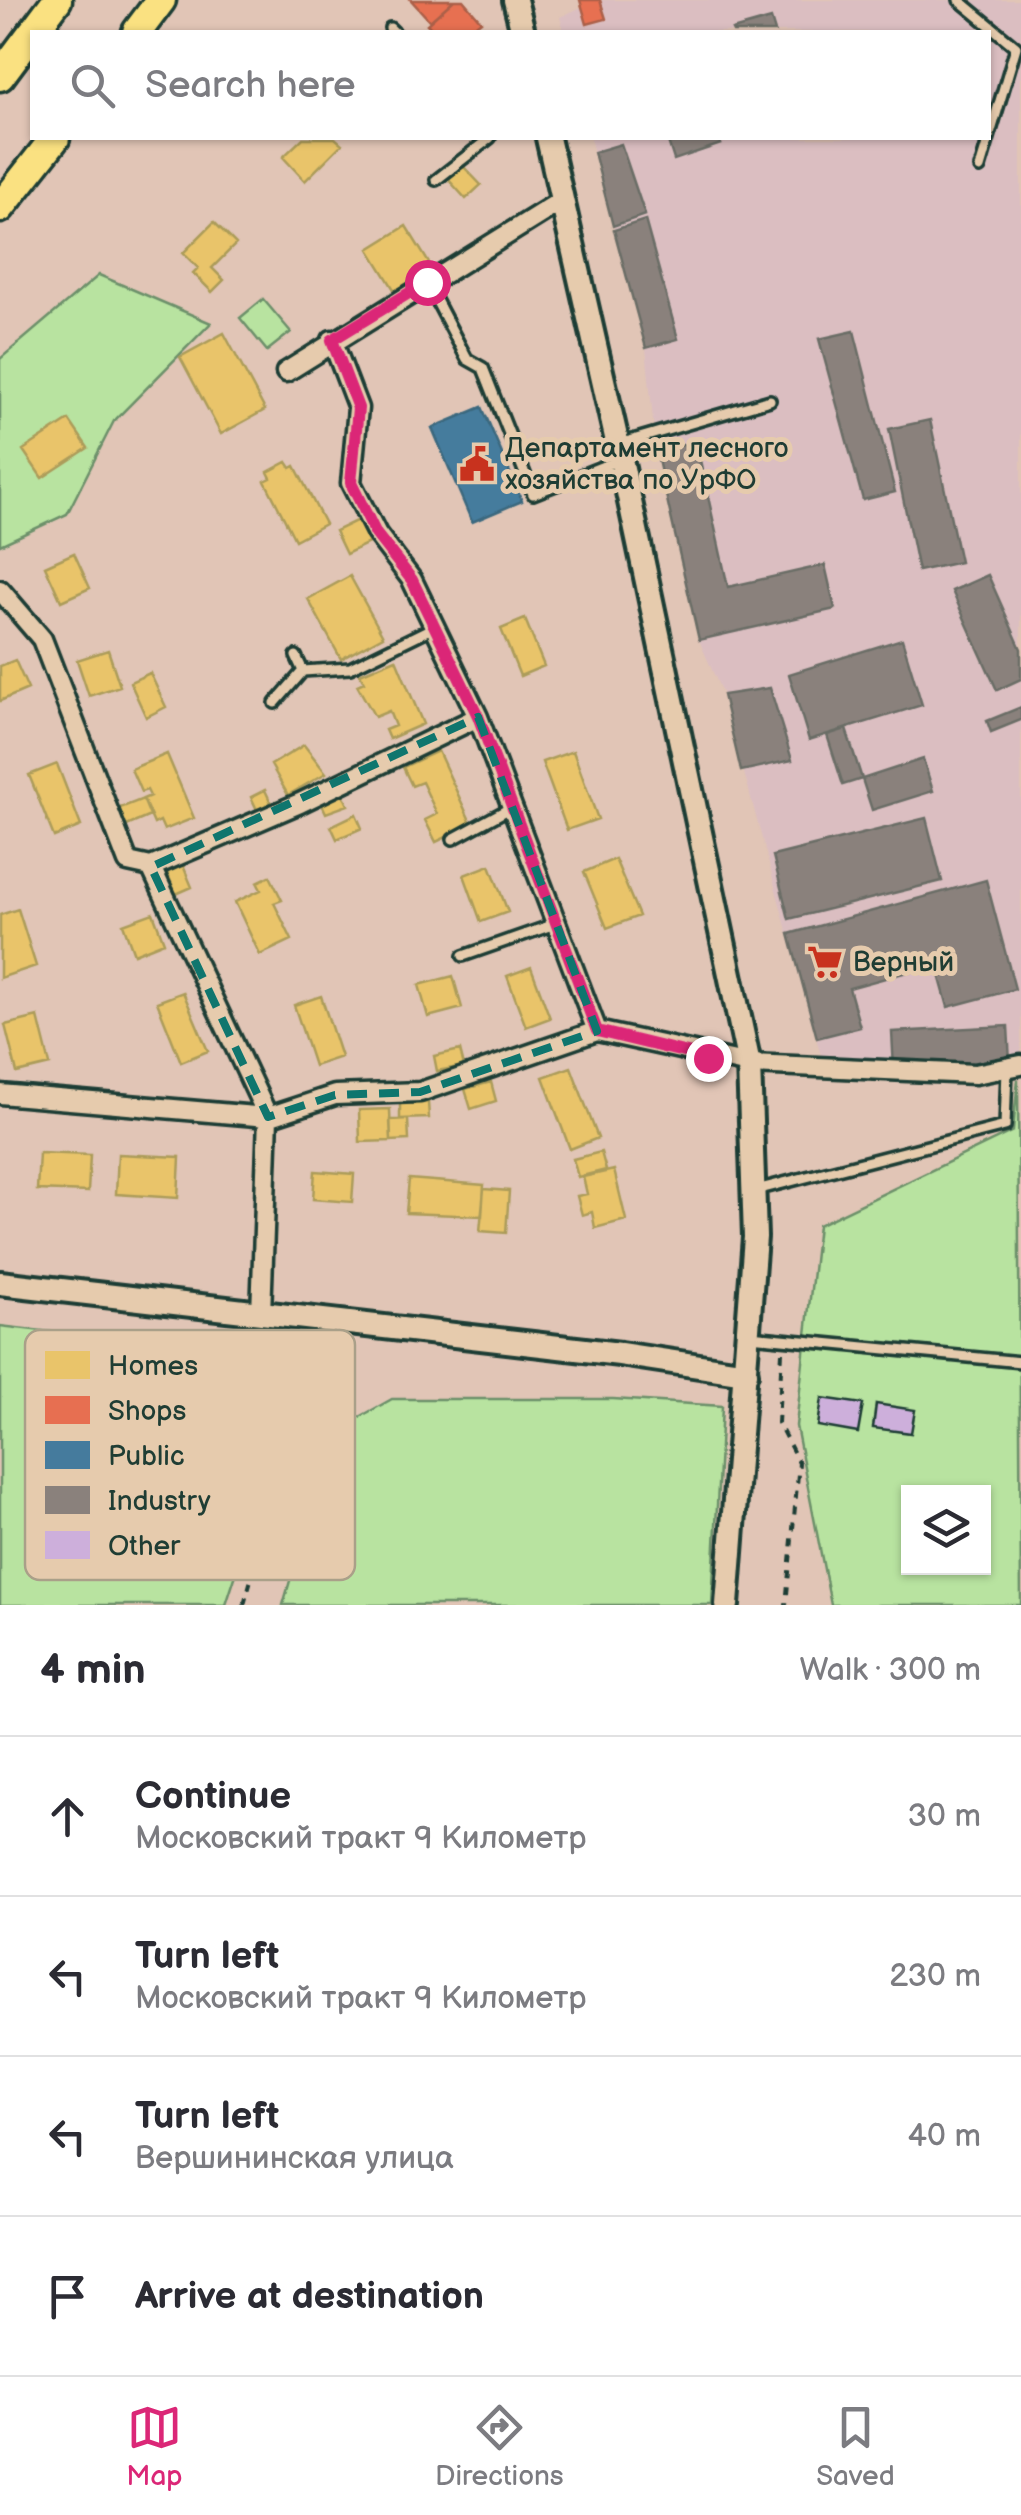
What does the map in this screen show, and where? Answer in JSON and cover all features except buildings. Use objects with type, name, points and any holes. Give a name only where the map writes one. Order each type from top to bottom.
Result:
[{"type":"main road","points":[[35,30],[57,0]]},
{"type":"main road","points":[[138,30],[161,0]]},
{"type":"main road","points":[[0,76],[30,37]]},
{"type":"main road","points":[[0,208],[53,140]]},
{"type":"street","points":[[515,0],[522,30]]},
{"type":"street","points":[[548,140],[620,452],[749,1064],[754,1191],[750,1336],[727,1605]]},
{"type":"street","points":[[286,372],[561,201]]},
{"type":"street","points":[[332,340],[358,408],[351,483],[376,534],[412,580],[478,716],[597,1031]]},
{"type":"street","points":[[0,590],[42,639],[128,862],[151,867],[300,803],[478,716]]},
{"type":"street","points":[[151,867],[268,1117],[261,1314]]},
{"type":"street","points":[[0,1094],[268,1117],[335,1096],[420,1092],[597,1031],[749,1064],[975,1074],[1014,1067]]},
{"type":"street","points":[[0,1283],[620,1354],[746,1373]]},
{"type":"lane","points":[[959,0],[1016,47],[991,131]]},
{"type":"lane","points":[[436,180],[487,140]]},
{"type":"lane","points":[[980,168],[988,140]]},
{"type":"lane","points":[[427,282],[468,359],[483,368],[533,494],[620,452],[770,400]]},
{"type":"lane","points":[[274,703],[303,671],[350,668],[434,627]]},
{"type":"lane","points":[[296,656],[303,671]]},
{"type":"lane","points":[[452,839],[512,806]]},
{"type":"lane","points":[[463,956],[556,924]]},
{"type":"lane","points":[[754,1191],[1005,1126],[1014,1067]]},
{"type":"lane","points":[[750,1336],[1021,1362]]},
{"type":"path","points":[[355,1336],[362,1327]]},
{"type":"path","points":[[783,1338],[778,1423],[799,1463],[786,1605]]},
{"type":"path","points":[[244,1605],[251,1580]]},
{"type":"highlighted area","points":[[478,717],[597,1031],[420,1092],[335,1095],[268,1117],[151,867]]},
{"type":"shaded area","points":[[597,0],[1021,0],[1021,1056],[976,1069],[823,1063],[723,695],[699,640],[656,451],[646,348],[591,140],[991,140],[991,30],[563,30],[560,17]]},
{"type":"green space","points":[[99,275],[211,323],[114,421],[67,514],[0,545],[0,359]]},
{"type":"green space","points":[[263,299],[291,332],[267,351],[240,318]]},
{"type":"green space","points":[[1018,1079],[1021,1605],[831,1605],[796,1426],[818,1225],[1013,1131]]},
{"type":"green space","points":[[0,1326],[34,1330],[25,1330],[25,1580],[234,1580],[226,1605],[0,1605]]},
{"type":"green space","points":[[392,1399],[613,1399],[722,1406],[712,1605],[283,1605],[290,1580],[355,1580],[355,1420]]},
{"type":"place","name":"Департамент лесного хозяйства по УрФО","points":[[477,464]]},
{"type":"place","name":"Верный","points":[[825,962]]},
{"type":"route","points":[[427,282],[332,340],[358,408],[351,483],[376,534],[412,580],[478,716],[597,1031],[708,1058]]}]
